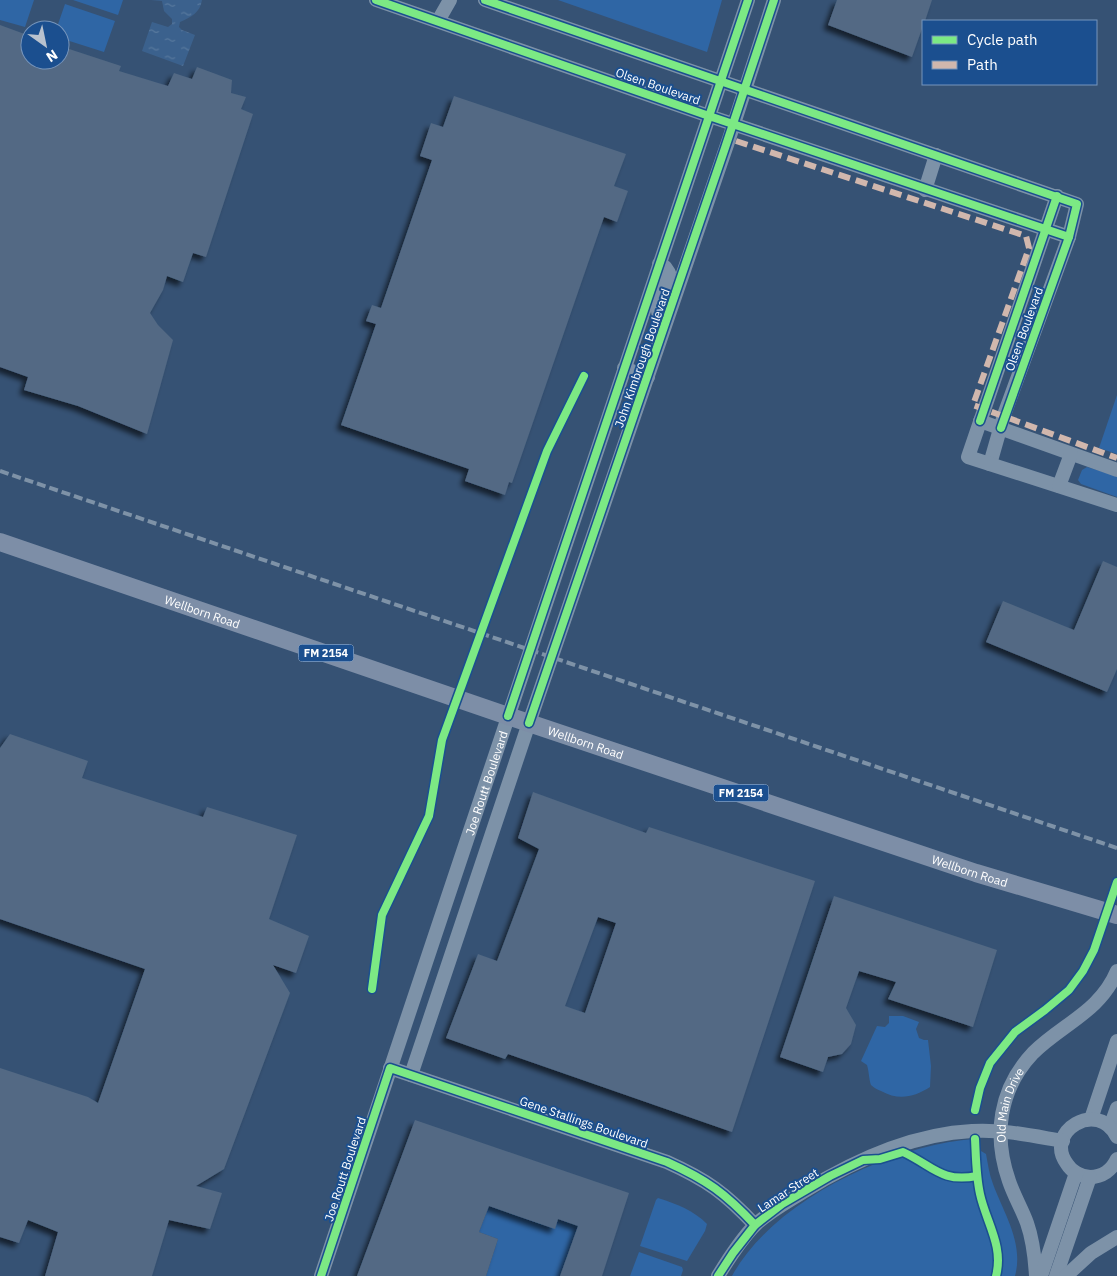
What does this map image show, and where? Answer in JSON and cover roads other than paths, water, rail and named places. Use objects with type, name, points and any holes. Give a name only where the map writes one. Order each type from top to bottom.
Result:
[{"type":"main road","name":"Wellborn Road","points":[[0,542],[508,716],[976,872],[1117,915]]},
{"type":"street","name":"Olsen Boulevard","points":[[376,0],[925,190],[1069,237]]},
{"type":"street","points":[[438,21],[450,0]]},
{"type":"street","name":"Olsen Boulevard","points":[[485,0],[1077,204],[1069,237],[1000,428],[990,464]]},
{"type":"street","name":"John Kimbrough Boulevard","points":[[508,716],[748,0]]},
{"type":"street","name":"John Kimbrough Boulevard","points":[[529,723],[648,377],[774,0]]},
{"type":"street","points":[[925,190],[936,155]]},
{"type":"street","name":"Olsen Boulevard","points":[[1058,196],[968,457],[1117,505]]},
{"type":"street","points":[[659,264],[665,267],[669,273],[658,311],[662,333]]},
{"type":"street","points":[[624,368],[648,377]]},
{"type":"street","points":[[980,421],[1117,470]]},
{"type":"street","points":[[1059,486],[1071,454]]},
{"type":"street","name":"Joe Routt Boulevard","points":[[321,1276],[508,716]]},
{"type":"street","name":"Joe Routt Boulevard","points":[[411,1075],[529,723]]},
{"type":"street","points":[[469,835],[489,843]]},
{"type":"street","points":[[442,913],[464,919]]},
{"type":"street","name":"Old Main Drive","points":[[1036,1276],[1028,1224],[1009,1183],[1003,1163],[1002,1106],[1012,1082],[1026,1063],[1042,1046],[1090,1009],[1108,987],[1117,971]]},
{"type":"street","points":[[1091,1119],[1117,1041]]},
{"type":"street","name":"Gene Stallings Boulevard","points":[[390,1068],[667,1162],[717,1188],[755,1226]]},
{"type":"street","points":[[1114,1132],[1117,1108]]},
{"type":"street","points":[[1114,1132],[1101,1121],[1091,1119],[1074,1124],[1069,1128],[1062,1140],[1061,1147],[1064,1161],[1076,1173],[1090,1177],[1107,1172],[1117,1159]]},
{"type":"street","name":"Lamar Street","points":[[718,1276],[733,1252],[755,1226],[782,1204],[818,1183],[875,1155],[930,1137],[974,1130],[1062,1140]]},
{"type":"street","points":[[1041,1276],[1076,1173]]},
{"type":"street","points":[[1056,1276],[1090,1177]]},
{"type":"street","points":[[1066,1276],[1091,1253],[1117,1237]]},
{"type":"water","points":[[151,0],[202,0],[197,11],[180,22],[179,27],[182,30],[195,35],[183,66],[142,51],[152,22],[168,27],[172,24],[172,19],[164,11],[162,1]]},
{"type":"railway","points":[[0,471],[1117,848]]}]
